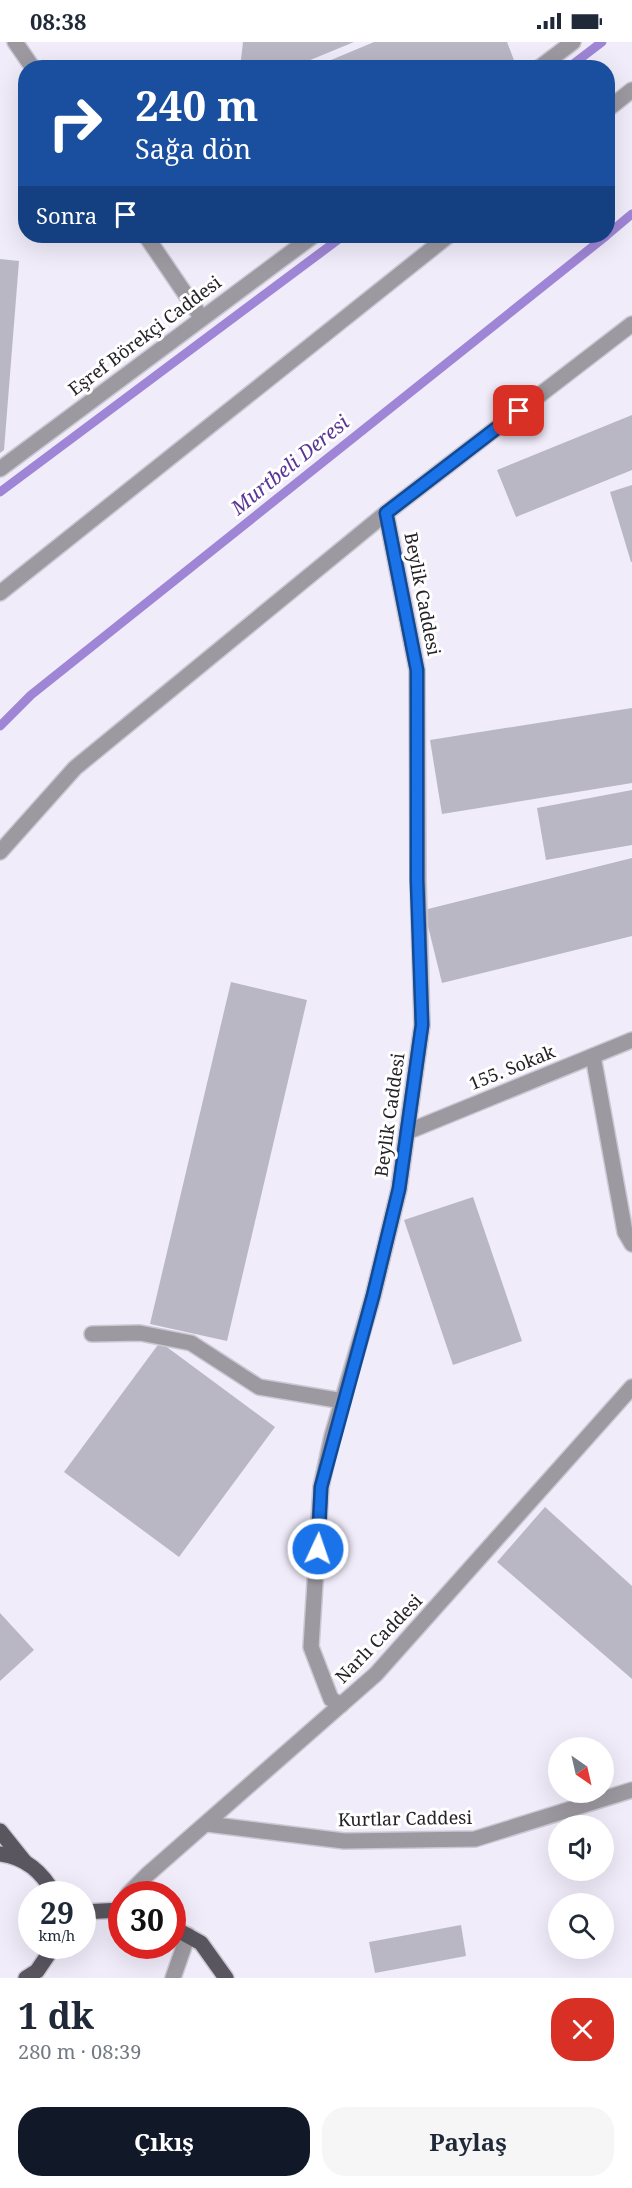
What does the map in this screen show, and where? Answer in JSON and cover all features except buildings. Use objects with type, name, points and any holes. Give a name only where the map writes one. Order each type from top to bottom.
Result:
[{"type":"main road","points":[[0,1831],[24,1861],[42,1874],[46,1881]]},
{"type":"main road","points":[[0,1854],[24,1861]]},
{"type":"main road","points":[[188,1935],[201,1943],[226,1978]]},
{"type":"main road","points":[[26,1978],[37,1971],[45,1959]]},
{"type":"street","points":[[15,42],[27,60]]},
{"type":"street","points":[[549,60],[573,42]]},
{"type":"street","points":[[615,103],[632,90]]},
{"type":"street","points":[[151,243],[201,317]]},
{"type":"street","name":"Eşref Börekçi Caddesi","points":[[0,469],[303,243]]},
{"type":"street","points":[[0,593],[438,243]]},
{"type":"street","points":[[0,852],[75,768],[386,513],[632,324]]},
{"type":"street","name":"Beylik Caddesi","points":[[341,1705],[331,1699],[311,1647],[321,1487],[394,1210],[422,1025],[417,880],[417,670],[386,513]]},
{"type":"street","name":"155. Sokak","points":[[407,1132],[632,1040]]},
{"type":"street","points":[[593,1056],[625,1232],[632,1244]]},
{"type":"street","points":[[92,1334],[140,1333],[191,1343],[259,1387],[343,1401]]},
{"type":"street","name":"Narlı Caddesi","points":[[141,1881],[376,1674],[416,1633],[632,1387]]},
{"type":"street","name":"Kurtlar Caddesi","points":[[207,1824],[344,1841],[475,1839],[632,1790]]},
{"type":"street","points":[[173,1978],[188,1935]]},
{"type":"waterway","points":[[578,60],[602,42]]},
{"type":"waterway","name":"Murtbeli Deresi","points":[[615,228],[632,214]]},
{"type":"waterway","points":[[0,492],[334,243]]},
{"type":"waterway","name":"Murtbeli Deresi","points":[[0,726],[31,695],[597,243]]},
{"type":"route","points":[[318,1549],[321,1487],[333,1436],[373,1296],[399,1189],[422,1025],[417,880],[417,670],[386,513],[519,411]]}]
